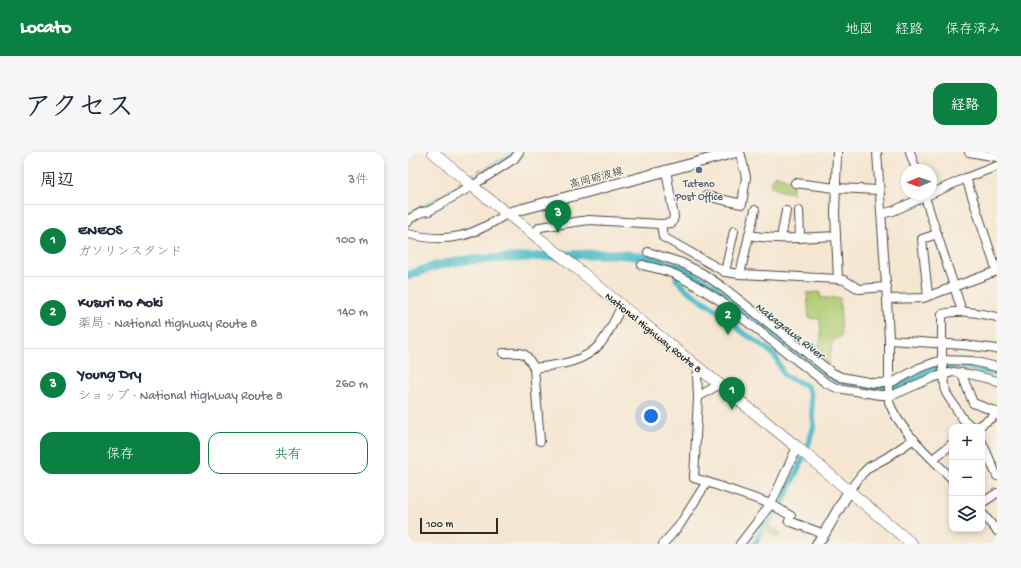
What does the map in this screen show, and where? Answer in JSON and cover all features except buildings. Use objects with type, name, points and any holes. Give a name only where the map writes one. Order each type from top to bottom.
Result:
[{"type":"highway","name":"National Highway Route 8","points":[[433,152],[472,186],[546,243],[797,447],[912,544]]},
{"type":"main road","name":"高岡砺波線","points":[[508,213],[736,152]]},
{"type":"main road","points":[[817,544],[849,491]]},
{"type":"street","points":[[422,212],[429,211],[472,186],[514,159],[518,152]]},
{"type":"street","points":[[482,174],[518,152]]},
{"type":"street","points":[[706,196],[742,204],[746,177],[740,152]]},
{"type":"street","points":[[837,152],[836,236],[838,279]]},
{"type":"street","points":[[877,152],[888,299],[889,402],[892,410],[914,439],[949,476]]},
{"type":"street","points":[[910,152],[914,164]]},
{"type":"street","points":[[969,152],[997,157]]},
{"type":"street","points":[[937,190],[997,166]]},
{"type":"street","points":[[534,234],[540,227],[589,220],[661,224],[672,223],[674,216],[666,170]]},
{"type":"street","points":[[888,299],[923,298],[997,272],[966,178]]},
{"type":"street","points":[[795,183],[836,188],[879,190]]},
{"type":"street","points":[[408,222],[409,219],[458,189]]},
{"type":"street","points":[[881,214],[893,211],[915,200]]},
{"type":"street","points":[[927,200],[962,311]]},
{"type":"street","points":[[740,274],[755,210]]},
{"type":"street","points":[[782,238],[786,211]]},
{"type":"street","points":[[799,211],[800,238]]},
{"type":"street","points":[[408,234],[432,238],[464,236],[487,226],[508,213]]},
{"type":"street","points":[[661,224],[662,237],[725,272],[838,279],[844,280],[859,289],[887,287]]},
{"type":"street","points":[[725,272],[734,231]]},
{"type":"street","points":[[928,295],[922,238],[937,234]]},
{"type":"street","points":[[749,236],[762,238],[800,238],[836,236]]},
{"type":"street","points":[[648,252],[682,263],[724,288],[831,372],[841,377],[867,382],[888,389],[893,395],[943,373],[961,372],[997,381]]},
{"type":"street","points":[[642,265],[668,272],[685,279],[702,289],[719,300],[826,383],[837,388],[880,395],[888,389],[892,383],[919,368],[942,361],[972,361],[997,367]]},
{"type":"street","points":[[534,368],[572,362],[589,353],[600,344],[622,306]]},
{"type":"street","points":[[969,424],[963,419],[946,393],[942,361],[942,314],[962,311],[997,317]]},
{"type":"street","points":[[889,340],[942,343],[997,349]]},
{"type":"street","points":[[503,354],[527,354],[534,368],[540,441]]},
{"type":"street","points":[[700,493],[694,478],[698,397],[697,375],[701,370]]},
{"type":"street","points":[[961,372],[972,403],[997,413]]},
{"type":"street","points":[[698,397],[713,388],[717,383]]},
{"type":"street","points":[[982,424],[997,413]]},
{"type":"street","points":[[849,491],[869,467],[886,458],[914,439]]},
{"type":"street","points":[[933,459],[949,446]]},
{"type":"street","points":[[740,544],[771,504],[797,447]]},
{"type":"street","points":[[985,449],[997,476]]},
{"type":"street","points":[[694,478],[771,504],[779,508],[790,519],[824,534]]},
{"type":"street","points":[[663,544],[679,526],[707,482]]},
{"type":"street","points":[[985,501],[997,493]]},
{"type":"street","points":[[985,517],[997,531]]},
{"type":"green space","points":[[775,175],[794,182],[792,193],[771,187],[772,179]]},
{"type":"green space","points":[[820,292],[821,298],[840,298],[841,337],[833,340],[828,366],[814,357],[821,339],[820,319],[809,318],[807,293]]},
{"type":"green space","points":[[770,526],[781,533],[778,538],[767,531]]},
{"type":"waterway","points":[[478,173],[515,152]]},
{"type":"waterway","points":[[415,211],[457,187]]},
{"type":"waterway","name":"Nakagawa River","points":[[408,276],[422,270],[452,262],[467,260],[592,254],[636,256],[681,268],[722,293],[826,373],[839,380],[882,388],[899,386],[933,370],[957,364],[997,372]]},
{"type":"waterway","name":"Nakagawa River","points":[[679,273],[681,268]]},
{"type":"waterway","points":[[677,277],[676,279],[687,290],[728,318],[741,331],[766,348],[776,357],[784,376],[806,385],[810,392],[814,425],[807,449]]},
{"type":"waterway","points":[[755,544],[763,528],[781,506],[803,458]]},
{"type":"tunnel","points":[[458,189],[482,174]]},
{"type":"place","name":"Tateno Post Office","points":[[699,170]]},
{"type":"place","name":"Young Dry","points":[[558,233]]},
{"type":"place","name":"Kusuri no Aoki","points":[[728,335]]},
{"type":"place","name":"ENEOS","points":[[732,410]]}]
